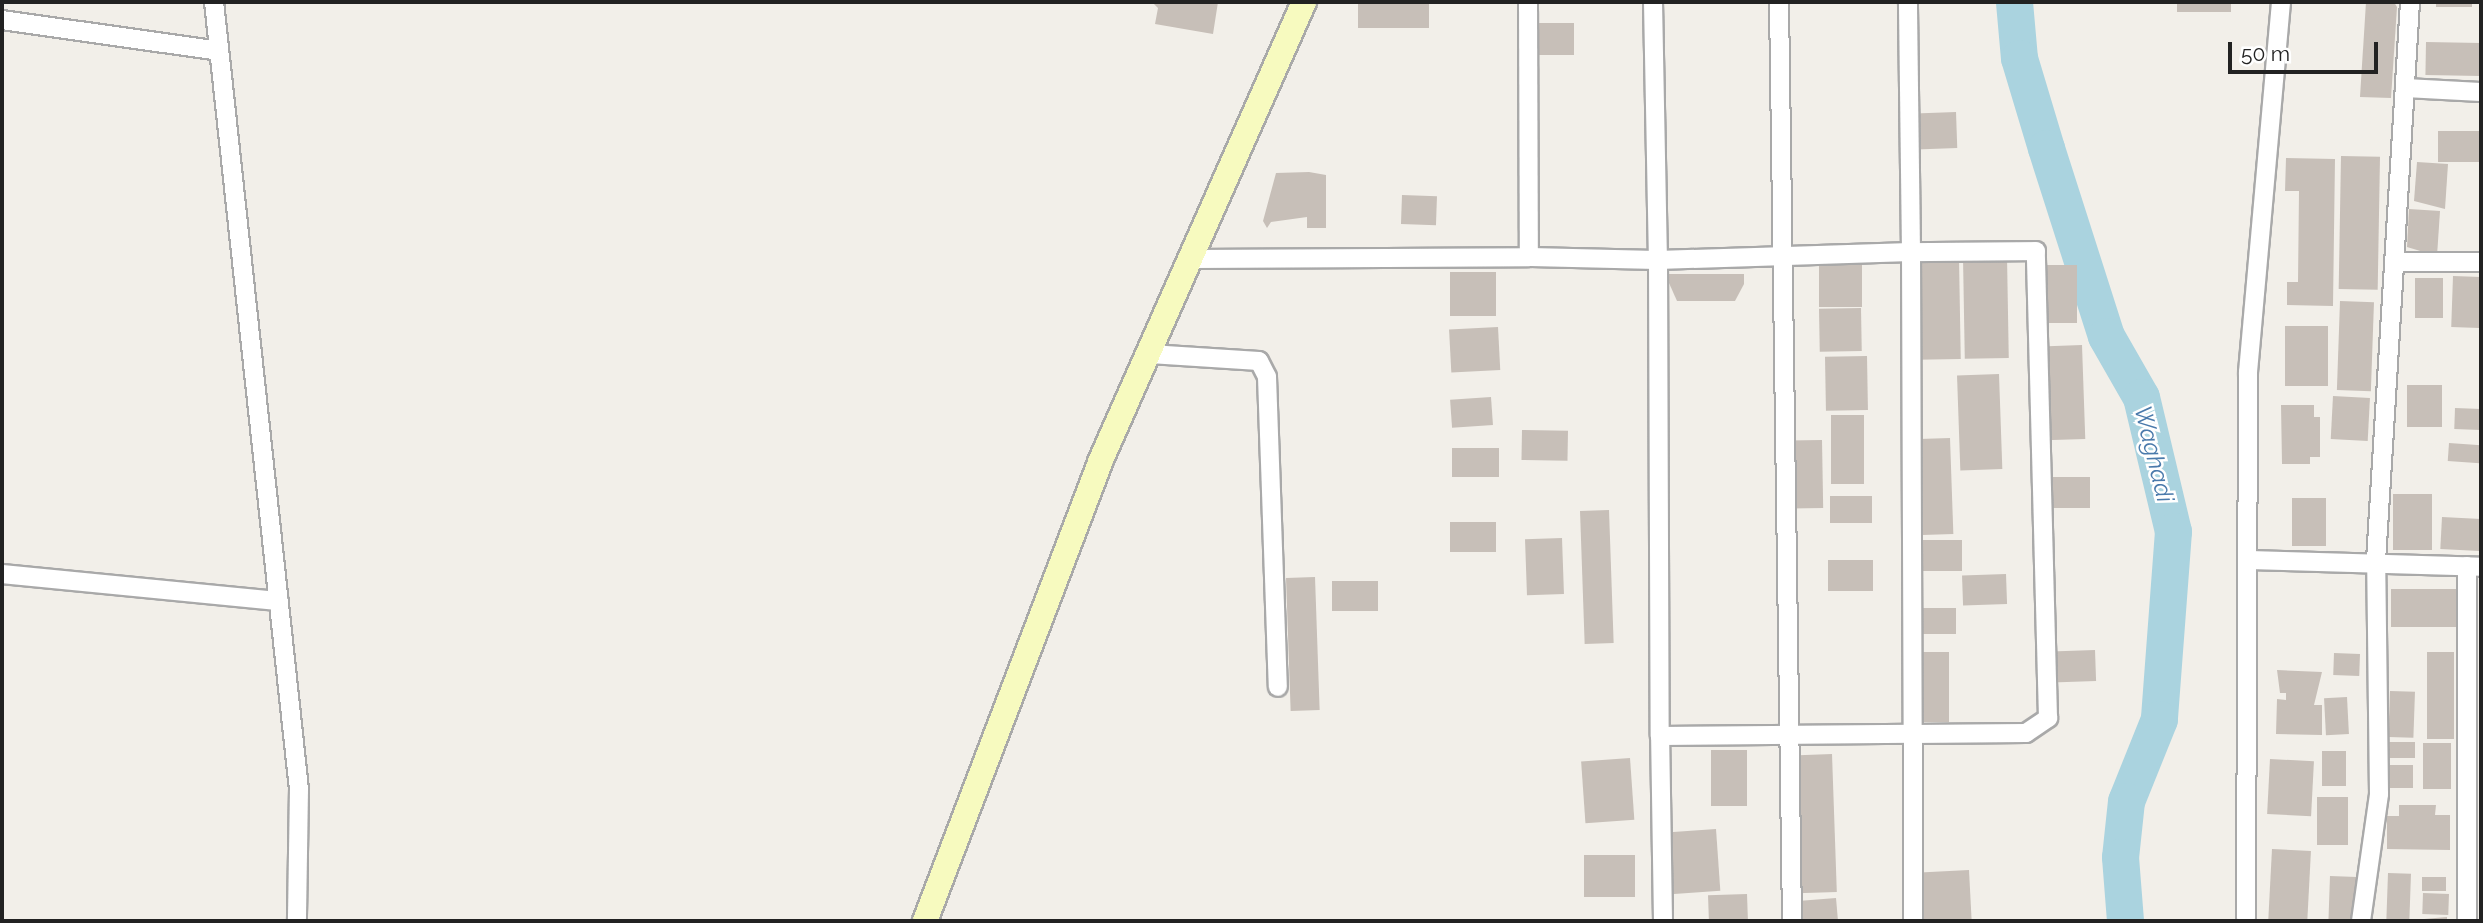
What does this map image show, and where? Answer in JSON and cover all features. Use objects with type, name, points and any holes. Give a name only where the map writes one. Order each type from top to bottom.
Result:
[{"type":"street","points":[[214,2],[299,789],[297,921]]},
{"type":"street","points":[[925,921],[1100,462],[1193,260],[1304,2]]},
{"type":"street","points":[[1528,2],[1529,257]]},
{"type":"street","points":[[1653,2],[1658,260],[1663,921]]},
{"type":"street","points":[[1779,2],[1785,255],[1792,921]]},
{"type":"street","points":[[1908,2],[1913,921]]},
{"type":"street","points":[[2246,918],[2250,560],[2248,372],[2281,2]]},
{"type":"street","points":[[2361,921],[2379,794],[2376,561],[2410,2]]},
{"type":"street","points":[[2,20],[219,51]]},
{"type":"street","points":[[2405,88],[2481,92]]},
{"type":"street","points":[[1193,260],[1529,257],[1658,260],[2036,251],[2048,718],[2026,733],[1660,736]]},
{"type":"street","points":[[2395,262],[2481,262]]},
{"type":"street","points":[[1150,354],[1259,361],[1267,377],[1278,687]]},
{"type":"street","points":[[2250,560],[2376,561],[2474,567],[2467,921]]},
{"type":"street","points":[[2,574],[279,601]]},
{"type":"building","points":[[1152,2],[1218,2],[1213,34],[1155,24],[1158,8]]},
{"type":"building","points":[[1358,2],[1429,2],[1429,28],[1358,28]]},
{"type":"building","points":[[2177,2],[2231,2],[2231,12],[2177,12]]},
{"type":"building","points":[[2366,2],[2394,2],[2397,7],[2391,98],[2360,97]]},
{"type":"building","points":[[2436,2],[2472,2],[2472,7],[2436,7]]},
{"type":"building","points":[[1534,23],[1574,23],[1574,55],[1534,55]]},
{"type":"building","points":[[2426,42],[2481,43],[2480,76],[2425,75]]},
{"type":"building","points":[[1956,112],[1957,148],[1916,149],[1915,113]]},
{"type":"building","points":[[2438,131],[2481,131],[2481,162],[2438,162]]},
{"type":"building","points":[[2341,156],[2380,157],[2378,290],[2339,289]]},
{"type":"building","points":[[2286,158],[2335,159],[2333,306],[2287,305],[2287,282],[2298,282],[2299,191],[2285,191]]},
{"type":"building","points":[[2417,162],[2448,164],[2445,209],[2414,201]]},
{"type":"building","points":[[1309,172],[1326,175],[1326,228],[1307,228],[1307,217],[1271,222],[1267,228],[1263,221],[1276,173]]},
{"type":"building","points":[[1402,195],[1437,196],[1436,225],[1401,224]]},
{"type":"building","points":[[2409,209],[2440,211],[2437,256],[2407,247]]},
{"type":"building","points":[[2007,256],[2009,358],[1965,359],[1963,257]]},
{"type":"building","points":[[1959,258],[1961,359],[1917,360],[1915,259]]},
{"type":"building","points":[[1819,259],[1862,259],[1862,307],[1819,307]]},
{"type":"building","points":[[2041,265],[2077,265],[2077,323],[2041,323]]},
{"type":"building","points":[[1450,272],[1496,272],[1496,316],[1450,316]]},
{"type":"building","points":[[1665,274],[1744,274],[1744,284],[1735,301],[1677,301]]},
{"type":"building","points":[[2453,276],[2481,277],[2479,328],[2451,327]]},
{"type":"building","points":[[2415,278],[2443,278],[2443,318],[2415,318]]},
{"type":"building","points":[[2340,301],[2374,302],[2371,391],[2337,390]]},
{"type":"building","points":[[1861,308],[1862,351],[1820,352],[1819,309]]},
{"type":"building","points":[[2285,326],[2328,326],[2328,386],[2285,386]]},
{"type":"building","points":[[1498,327],[1500,370],[1451,373],[1449,330]]},
{"type":"building","points":[[2082,345],[2085,439],[2044,440],[2041,346]]},
{"type":"building","points":[[1867,356],[1868,410],[1826,411],[1825,357]]},
{"type":"building","points":[[1999,374],[2002,469],[1960,470],[1957,375]]},
{"type":"building","points":[[2407,385],[2442,385],[2442,427],[2407,427]]},
{"type":"building","points":[[2333,396],[2370,398],[2368,441],[2331,439]]},
{"type":"building","points":[[1491,397],[1493,425],[1452,428],[1450,400]]},
{"type":"building","points":[[2281,405],[2314,405],[2314,417],[2320,417],[2320,457],[2310,457],[2310,464],[2282,464]]},
{"type":"building","points":[[2455,408],[2481,409],[2480,430],[2454,429]]},
{"type":"building","points":[[1831,415],[1864,415],[1864,484],[1831,484]]},
{"type":"building","points":[[1522,430],[1568,431],[1567,461],[1521,460]]},
{"type":"building","points":[[1950,438],[1953,534],[1922,535],[1919,439]]},
{"type":"building","points":[[1822,440],[1823,508],[1790,509],[1789,441]]},
{"type":"building","points":[[2449,443],[2481,445],[2480,463],[2448,461]]},
{"type":"building","points":[[1452,448],[1499,448],[1499,477],[1452,477]]},
{"type":"building","points":[[2045,477],[2090,477],[2090,508],[2045,508]]},
{"type":"building","points":[[2393,494],[2432,494],[2432,550],[2393,550]]},
{"type":"building","points":[[1830,496],[1872,496],[1872,523],[1830,523]]},
{"type":"building","points":[[2292,498],[2326,498],[2326,546],[2292,546]]},
{"type":"building","points":[[1609,510],[1614,643],[1585,644],[1580,511]]},
{"type":"building","points":[[2442,517],[2481,519],[2479,551],[2440,549]]},
{"type":"building","points":[[1450,522],[1496,522],[1496,552],[1450,552]]},
{"type":"building","points":[[1562,538],[1564,594],[1527,595],[1525,539]]},
{"type":"building","points":[[1917,540],[1962,540],[1962,571],[1917,571]]},
{"type":"building","points":[[1828,560],[1873,560],[1873,591],[1828,591]]},
{"type":"building","points":[[2006,574],[2007,604],[1963,606],[1962,576]]},
{"type":"building","points":[[1315,577],[1320,710],[1291,711],[1286,578]]},
{"type":"building","points":[[1332,581],[1378,581],[1378,611],[1332,611]]},
{"type":"building","points":[[2391,589],[2457,589],[2457,627],[2391,627]]},
{"type":"building","points":[[1913,608],[1956,608],[1956,634],[1913,634]]},
{"type":"building","points":[[2095,650],[2096,681],[2052,683],[2051,652]]},
{"type":"building","points":[[1919,652],[1949,652],[1949,722],[1919,722]]},
{"type":"building","points":[[2427,652],[2454,652],[2454,739],[2427,739]]},
{"type":"building","points":[[2334,653],[2360,654],[2359,676],[2333,675]]},
{"type":"building","points":[[2277,670],[2322,672],[2314,705],[2322,705],[2322,735],[2276,734],[2277,699],[2286,700],[2286,693],[2280,693]]},
{"type":"building","points":[[2390,691],[2415,692],[2413,738],[2388,737]]},
{"type":"building","points":[[2347,697],[2349,734],[2326,735],[2324,698]]},
{"type":"building","points":[[2388,742],[2415,742],[2415,758],[2388,758]]},
{"type":"building","points":[[2423,743],[2451,743],[2451,789],[2423,789]]},
{"type":"building","points":[[1711,750],[1747,750],[1747,806],[1711,806]]},
{"type":"building","points":[[2322,751],[2346,751],[2346,786],[2322,786]]},
{"type":"building","points":[[1832,754],[1837,892],[1797,893],[1792,755]]},
{"type":"building","points":[[1630,758],[1634,820],[1585,823],[1581,761]]},
{"type":"building","points":[[2270,759],[2314,761],[2311,816],[2267,814]]},
{"type":"building","points":[[2385,765],[2413,765],[2413,788],[2385,788]]},
{"type":"building","points":[[2317,797],[2348,797],[2348,845],[2317,845]]},
{"type":"building","points":[[2399,805],[2436,805],[2435,815],[2450,815],[2450,850],[2387,849],[2387,816],[2399,816]]},
{"type":"building","points":[[1716,829],[1720,891],[1670,894],[1666,832]]},
{"type":"building","points":[[2272,849],[2311,851],[2307,921],[2268,921]]},
{"type":"building","points":[[1584,855],[1635,855],[1635,897],[1584,897]]},
{"type":"building","points":[[1969,870],[1972,921],[1923,921],[1920,873]]},
{"type":"building","points":[[2388,873],[2411,874],[2409,921],[2386,921]]},
{"type":"building","points":[[2330,876],[2357,877],[2355,921],[2328,921]]},
{"type":"building","points":[[2422,877],[2446,877],[2446,891],[2422,891]]},
{"type":"building","points":[[2423,893],[2449,894],[2448,915],[2422,914]]},
{"type":"building","points":[[1747,894],[1748,921],[1709,921],[1708,895]]},
{"type":"building","points":[[1836,898],[1838,921],[1799,921],[1798,901]]},
{"type":"building","points":[[2447,917],[2447,921],[2424,921],[2424,919]]},
{"type":"waterway","name":"Waghadi","points":[[2014,2],[2019,58],[2046,148],[2106,336],[2141,397],[2173,531],[2159,719],[2126,801],[2120,857],[2125,921]]}]
